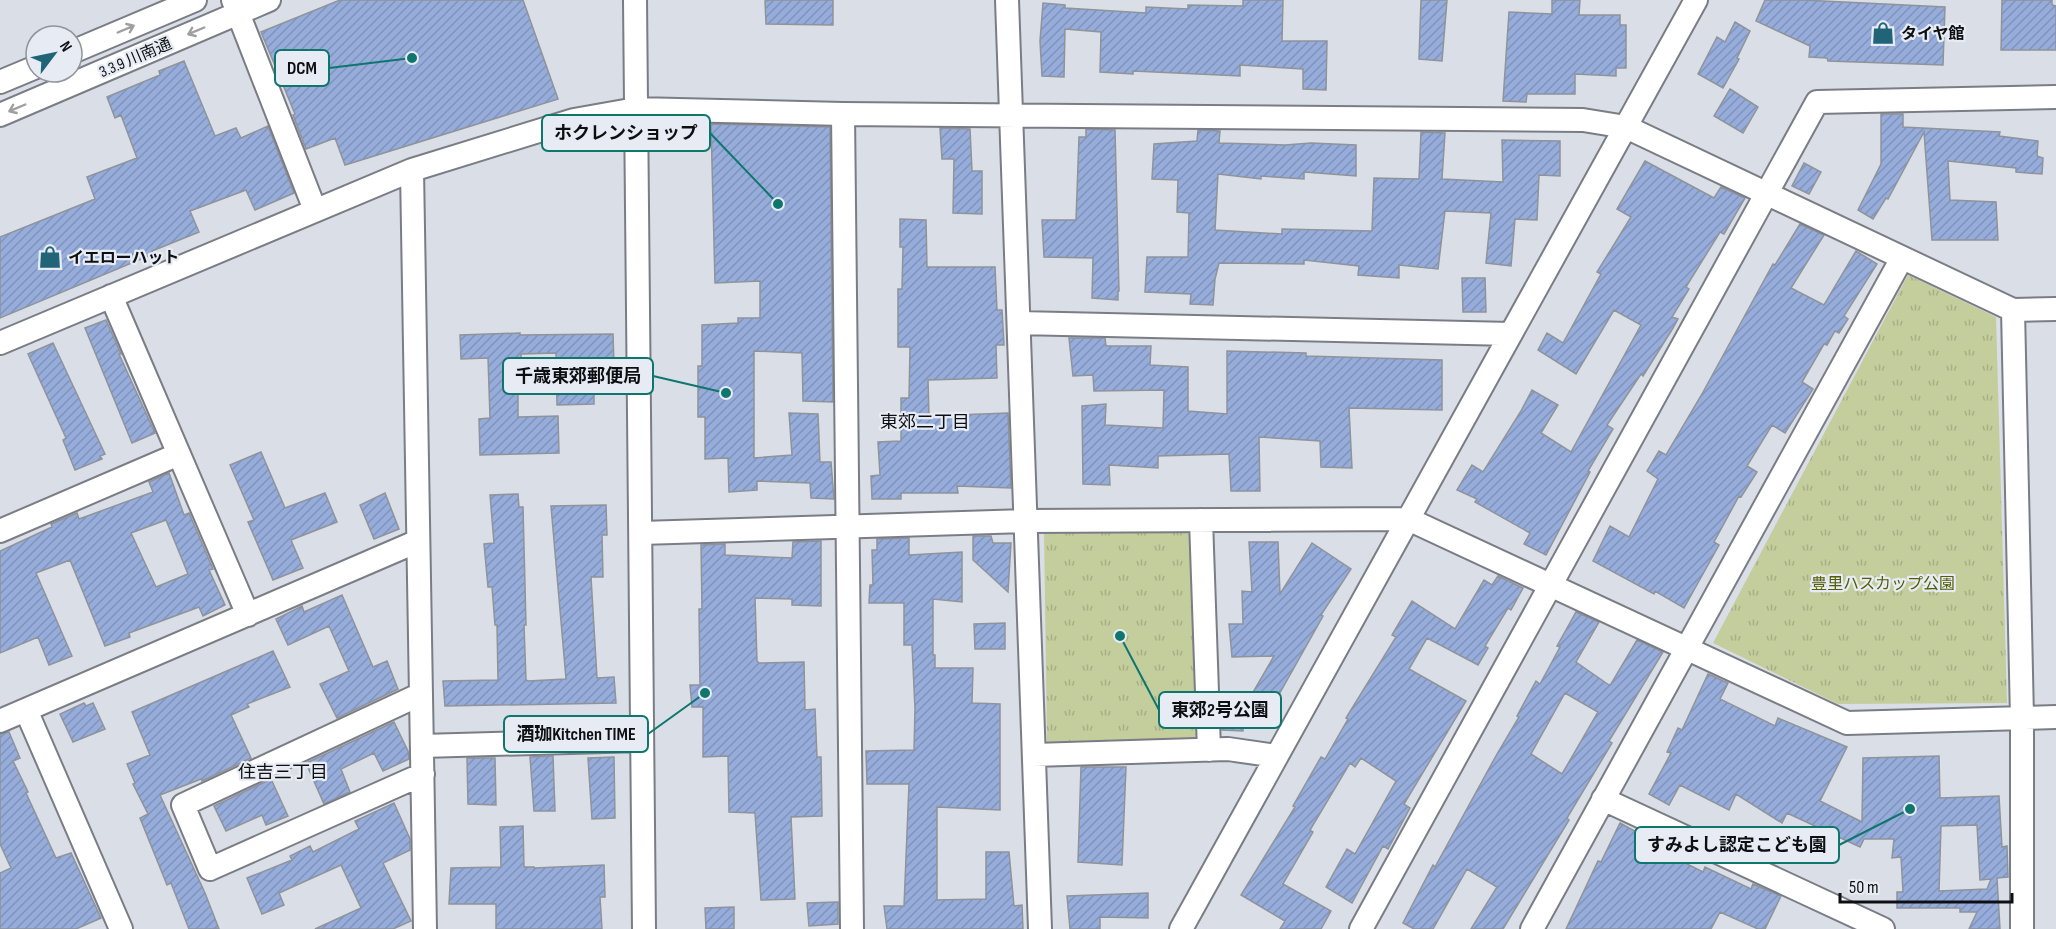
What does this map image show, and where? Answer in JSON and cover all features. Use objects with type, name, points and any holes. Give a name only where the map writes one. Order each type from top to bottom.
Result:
[{"type":"street","name":"3.3.9 川南通","points":[[84,47],[195,0]]},
{"type":"street","name":"3.3.9 川南通","points":[[0,115],[236,6],[269,0]]},
{"type":"street","points":[[635,0],[644,929]]},
{"type":"street","points":[[1007,0],[1040,929]]},
{"type":"street","points":[[1181,929],[1696,0]]},
{"type":"street","points":[[236,6],[315,210]]},
{"type":"street","points":[[0,82],[24,72]]},
{"type":"street","points":[[1361,929],[1817,102],[2056,97]]},
{"type":"street","points":[[0,343],[412,170],[574,120],[636,109],[843,114],[1584,120],[1626,126],[2013,310],[2056,309]]},
{"type":"street","points":[[843,114],[852,929]]},
{"type":"street","points":[[412,170],[425,929]]},
{"type":"street","points":[[1532,929],[1902,258]]},
{"type":"street","points":[[111,296],[248,615]]},
{"type":"street","points":[[2013,310],[2022,718],[2022,929]]},
{"type":"street","points":[[1019,322],[1511,334]]},
{"type":"street","points":[[0,531],[179,454]]},
{"type":"street","points":[[640,533],[1026,521],[1408,519],[1846,723],[2056,717]]},
{"type":"street","points":[[1201,520],[1209,750]]},
{"type":"street","points":[[0,721],[418,541]]},
{"type":"street","points":[[421,694],[183,805],[210,869],[423,774]]},
{"type":"street","points":[[26,710],[121,929]]},
{"type":"street","points":[[422,746],[641,740]]},
{"type":"street","points":[[1034,755],[1228,749],[1277,756]]},
{"type":"street","points":[[1603,799],[1884,929]]},
{"type":"green space","name":"豊里ハスカップ公園","points":[[1908,275],[1996,317],[2007,703],[1838,704],[1713,643]]},
{"type":"green space","points":[[1190,528],[1199,742],[1047,742],[1044,530]]},
{"type":"building","points":[[340,0],[523,0],[558,99],[345,165],[335,138],[306,149],[293,115],[295,114],[261,32]]},
{"type":"building","points":[[833,0],[833,25],[766,24],[765,1]]},
{"type":"building","points":[[1243,0],[1283,0],[1282,41],[1327,41],[1326,90],[1303,89],[1303,69],[1240,65],[1240,76],[1133,71],[1133,74],[1100,72],[1101,32],[1065,29],[1064,77],[1042,76],[1040,41],[1043,3],[1065,5],[1065,8],[1146,13],[1146,7],[1188,9],[1188,5],[1243,6]]},
{"type":"building","points":[[1421,0],[1447,0],[1442,61],[1419,59]]},
{"type":"building","points":[[1552,0],[1580,0],[1579,15],[1620,15],[1620,25],[1626,25],[1626,68],[1616,68],[1616,76],[1575,74],[1575,94],[1527,94],[1526,102],[1503,101],[1509,12],[1552,14]]},
{"type":"building","points":[[1765,0],[1945,7],[1943,65],[1828,61],[1827,58],[1809,57],[1810,46],[1756,21]]},
{"type":"building","points":[[2002,0],[2052,0],[2052,5],[2056,6],[2056,50],[2001,50]]},
{"type":"building","points":[[1735,22],[1750,31],[1737,58],[1739,59],[1723,88],[1698,74],[1717,37],[1725,42]]},
{"type":"building","points":[[184,61],[215,136],[236,128],[241,138],[268,126],[294,193],[255,210],[246,190],[190,211],[199,232],[152,251],[153,254],[0,318],[0,237],[95,199],[87,177],[137,158],[121,115],[115,118],[107,97],[160,75],[159,71]]},
{"type":"building","points":[[1730,89],[1758,107],[1743,133],[1714,116]]},
{"type":"building","points":[[1881,114],[1903,114],[1903,127],[2000,132],[1999,136],[2038,141],[2037,156],[2043,158],[2042,174],[2016,172],[2016,168],[1948,161],[1950,200],[1996,202],[1998,240],[1932,240],[1924,132],[1888,199],[1886,198],[1873,219],[1858,210],[1881,164]]},
{"type":"building","points":[[711,124],[830,127],[833,402],[803,401],[802,353],[754,351],[754,458],[792,455],[789,413],[818,414],[820,462],[831,462],[834,499],[811,498],[810,483],[757,481],[757,490],[729,492],[728,458],[705,459],[705,417],[698,417],[698,366],[702,366],[702,325],[738,323],[738,318],[760,318],[760,281],[715,283]]},
{"type":"building","points":[[940,128],[970,129],[972,171],[982,171],[982,214],[953,213],[954,159],[942,159]]},
{"type":"building","points":[[1086,129],[1115,130],[1118,300],[1092,298],[1093,258],[1044,257],[1042,220],[1076,220],[1079,137],[1086,137]]},
{"type":"building","points":[[1198,130],[1220,131],[1219,143],[1356,145],[1356,176],[1304,172],[1304,179],[1261,176],[1261,179],[1218,174],[1215,230],[1282,234],[1282,229],[1372,231],[1374,178],[1419,179],[1421,132],[1445,133],[1442,179],[1503,182],[1502,140],[1560,141],[1560,176],[1539,175],[1537,220],[1515,219],[1511,266],[1486,263],[1491,213],[1445,211],[1438,269],[1399,265],[1399,278],[1358,275],[1359,266],[1304,260],[1304,264],[1219,263],[1213,305],[1190,304],[1191,294],[1145,292],[1147,257],[1188,257],[1189,213],[1177,212],[1178,180],[1152,179],[1154,144],[1197,141]]},
{"type":"building","points":[[1645,161],[1714,198],[1721,187],[1745,198],[1724,234],[1720,232],[1686,287],[1689,289],[1672,317],[1678,319],[1673,328],[1643,376],[1641,374],[1607,425],[1613,429],[1588,471],[1590,472],[1546,555],[1524,544],[1530,533],[1475,502],[1477,499],[1457,490],[1472,465],[1483,472],[1532,390],[1558,405],[1541,433],[1571,452],[1641,325],[1614,310],[1576,374],[1538,350],[1547,333],[1563,343],[1601,274],[1597,272],[1631,217],[1617,209]]},
{"type":"building","points":[[1804,163],[1821,172],[1809,194],[1792,186]]},
{"type":"building","points":[[900,219],[926,220],[927,267],[995,267],[997,310],[1002,310],[1004,345],[996,345],[997,378],[928,380],[929,416],[1008,413],[1011,488],[957,486],[958,493],[901,493],[901,499],[872,499],[871,476],[880,475],[878,442],[901,441],[901,398],[909,398],[910,347],[898,347],[898,289],[902,289],[903,247],[900,247]]},
{"type":"building","points":[[1800,224],[1824,235],[1791,288],[1824,305],[1856,251],[1877,264],[1844,316],[1848,319],[1839,333],[1835,331],[1827,345],[1824,344],[1802,382],[1813,389],[1785,433],[1772,425],[1747,466],[1757,472],[1741,497],[1739,496],[1714,542],[1719,545],[1684,608],[1593,561],[1610,526],[1629,537],[1658,479],[1647,471],[1659,451],[1666,455],[1773,264],[1775,265]]},
{"type":"building","points":[[1462,278],[1485,278],[1486,312],[1463,312]]},
{"type":"building","points":[[106,320],[155,433],[132,443],[85,328]]},
{"type":"building","points":[[520,333],[520,335],[613,334],[614,366],[604,367],[604,392],[594,392],[594,404],[557,405],[556,353],[521,354],[521,358],[518,358],[518,417],[558,416],[559,453],[480,455],[479,419],[490,418],[488,358],[461,359],[460,335]]},
{"type":"building","points":[[1069,338],[1105,338],[1106,346],[1151,346],[1150,365],[1188,367],[1188,411],[1227,414],[1227,351],[1442,360],[1442,410],[1349,408],[1352,468],[1321,467],[1320,441],[1259,437],[1260,491],[1231,491],[1229,454],[1158,456],[1158,468],[1109,465],[1110,485],[1083,484],[1082,406],[1106,404],[1105,425],[1163,428],[1164,390],[1094,391],[1093,375],[1073,376]]},
{"type":"building","points":[[53,343],[105,454],[100,456],[102,459],[75,470],[63,440],[66,438],[28,354]]},
{"type":"building","points":[[261,452],[285,508],[325,493],[337,522],[291,540],[303,568],[273,580],[248,522],[254,520],[230,465]]},
{"type":"building","points":[[169,473],[184,515],[189,513],[213,569],[209,570],[225,605],[203,616],[199,607],[129,633],[130,637],[105,646],[70,560],[36,573],[72,656],[49,665],[38,637],[0,653],[0,551],[77,513],[79,519],[153,492],[149,482]],"holes":[[[166,520],[188,574],[156,587],[131,533]]]},
{"type":"building","points":[[385,493],[399,529],[374,539],[360,505]]},
{"type":"building","points":[[518,494],[519,507],[523,507],[526,625],[524,625],[526,680],[528,681],[566,679],[551,506],[606,505],[607,535],[602,535],[603,577],[591,577],[597,678],[614,677],[616,703],[445,706],[443,681],[498,680],[497,625],[495,625],[492,587],[488,587],[484,544],[494,543],[490,495]]},
{"type":"building","points":[[973,536],[991,536],[993,543],[1011,543],[1008,592],[973,560]]},
{"type":"building","points":[[909,538],[909,555],[962,552],[962,602],[933,599],[935,668],[973,668],[972,703],[1000,704],[1000,810],[937,807],[937,900],[986,899],[986,852],[1009,852],[1014,906],[1022,905],[1023,929],[887,929],[884,906],[904,906],[909,784],[867,784],[866,751],[914,750],[912,645],[904,645],[904,603],[869,603],[870,585],[873,585],[872,550],[877,550],[877,539]]},
{"type":"building","points":[[821,541],[821,606],[792,605],[792,599],[755,598],[757,661],[759,663],[804,662],[805,710],[815,709],[817,757],[821,757],[822,816],[791,817],[795,899],[761,900],[755,813],[729,812],[728,756],[703,757],[703,707],[692,707],[690,685],[700,685],[701,545],[725,544],[725,555],[792,558],[793,542]]},
{"type":"building","points":[[1249,542],[1278,542],[1280,594],[1312,543],[1351,569],[1321,615],[1323,616],[1272,707],[1252,694],[1274,656],[1232,657],[1229,624],[1243,624],[1242,591],[1252,592]]},
{"type":"building","points":[[1498,576],[1523,588],[1511,610],[1508,608],[1485,646],[1488,648],[1478,665],[1427,638],[1409,669],[1466,701],[1404,804],[1410,808],[1388,849],[1383,846],[1352,903],[1326,887],[1347,849],[1355,854],[1396,781],[1361,758],[1355,767],[1350,763],[1310,830],[1313,832],[1283,884],[1331,911],[1321,929],[1280,929],[1285,921],[1241,895],[1295,807],[1293,806],[1321,757],[1325,759],[1348,719],[1346,718],[1396,637],[1392,635],[1412,601],[1455,629],[1484,580],[1492,585]]},
{"type":"building","points":[[342,595],[373,667],[387,661],[398,689],[337,718],[320,684],[349,671],[329,626],[288,645],[276,619],[302,606],[304,612]]},
{"type":"building","points":[[1576,612],[1599,622],[1576,662],[1609,685],[1637,640],[1663,652],[1609,741],[1612,743],[1567,818],[1569,820],[1503,929],[1471,929],[1497,887],[1467,869],[1433,929],[1414,929],[1403,923],[1433,865],[1435,867],[1519,717],[1517,716],[1536,681],[1540,684],[1560,647],[1557,646]],"holes":[[[1565,693],[1598,712],[1562,774],[1531,754]]]},
{"type":"building","points":[[1005,623],[1005,649],[975,649],[974,624]]},
{"type":"building","points":[[273,651],[290,687],[247,704],[249,707],[231,715],[251,758],[202,781],[201,779],[160,795],[219,929],[189,929],[171,883],[167,885],[140,818],[148,814],[133,784],[135,783],[127,764],[150,755],[132,712]]},
{"type":"building","points":[[1708,674],[1728,683],[1720,699],[1775,726],[1778,718],[1847,747],[1820,801],[1862,822],[1863,758],[1939,756],[1940,798],[1999,796],[2002,847],[2007,846],[2008,877],[1997,878],[2000,929],[1969,929],[1977,912],[1960,912],[1960,908],[1897,908],[1897,892],[1903,892],[1901,857],[1892,858],[1894,839],[1864,839],[1860,847],[1787,813],[1782,823],[1736,794],[1729,810],[1680,785],[1669,805],[1649,794],[1671,753],[1667,752],[1678,728],[1682,730]],"holes":[[[1977,825],[1980,880],[1991,879],[1987,889],[1939,891],[1941,826]]]},
{"type":"building","points":[[1244,696],[1243,731],[1222,730],[1221,697]]},
{"type":"building","points":[[84,703],[86,706],[93,703],[105,729],[73,742],[60,714]]},
{"type":"building","points":[[394,722],[408,751],[409,759],[383,771],[374,753],[341,769],[350,792],[324,804],[306,763]]},
{"type":"building","points":[[9,732],[20,758],[13,761],[56,858],[71,853],[101,918],[76,929],[0,929],[0,873],[11,868],[0,844],[0,734]]},
{"type":"building","points":[[553,756],[555,811],[534,811],[530,757]]},
{"type":"building","points":[[614,757],[615,818],[592,819],[588,758]]},
{"type":"building","points":[[467,758],[495,758],[496,805],[468,804]]},
{"type":"building","points":[[1081,767],[1126,767],[1122,865],[1078,862]]},
{"type":"building","points":[[271,779],[288,816],[266,825],[262,815],[226,831],[214,806]]},
{"type":"building","points":[[394,803],[410,839],[410,850],[383,863],[411,921],[393,929],[315,929],[361,908],[341,865],[279,893],[284,905],[262,914],[247,878],[292,860],[290,856],[310,846],[313,852],[359,829],[355,821]]},
{"type":"building","points":[[1620,823],[1640,834],[1637,839],[1703,872],[1705,867],[1751,889],[1753,884],[1781,896],[1765,929],[1758,929],[1720,912],[1711,929],[1566,929],[1598,861],[1601,862]]},
{"type":"building","points":[[523,826],[524,867],[604,865],[605,897],[600,897],[602,929],[496,929],[496,904],[449,904],[451,868],[501,867],[500,827]]},
{"type":"building","points":[[1148,893],[1148,918],[1100,917],[1100,929],[1070,929],[1067,896]]},
{"type":"building","points":[[838,902],[838,924],[809,926],[807,903]]},
{"type":"building","points":[[734,907],[734,929],[706,929],[705,908]]},
{"type":"place","name":"タイヤ館","points":[[1883,33]]},
{"type":"place","name":"DCM","points":[[412,58]]},
{"type":"place","name":"ホクレンショップ","points":[[778,204]]},
{"type":"place","name":"イエローハット","points":[[50,257]]},
{"type":"place","name":"千歳東郊郵便局","points":[[726,393]]},
{"type":"place","name":"東郊2号公園","points":[[1120,636]]},
{"type":"place","name":"酒珈Kitchen TIME","points":[[705,693]]},
{"type":"place","name":"すみよし認定こども園","points":[[1910,809]]},
{"type":"district","name":"東郊二丁目","points":[[925,422]]},
{"type":"district","name":"住吉三丁目","points":[[283,772]]}]
